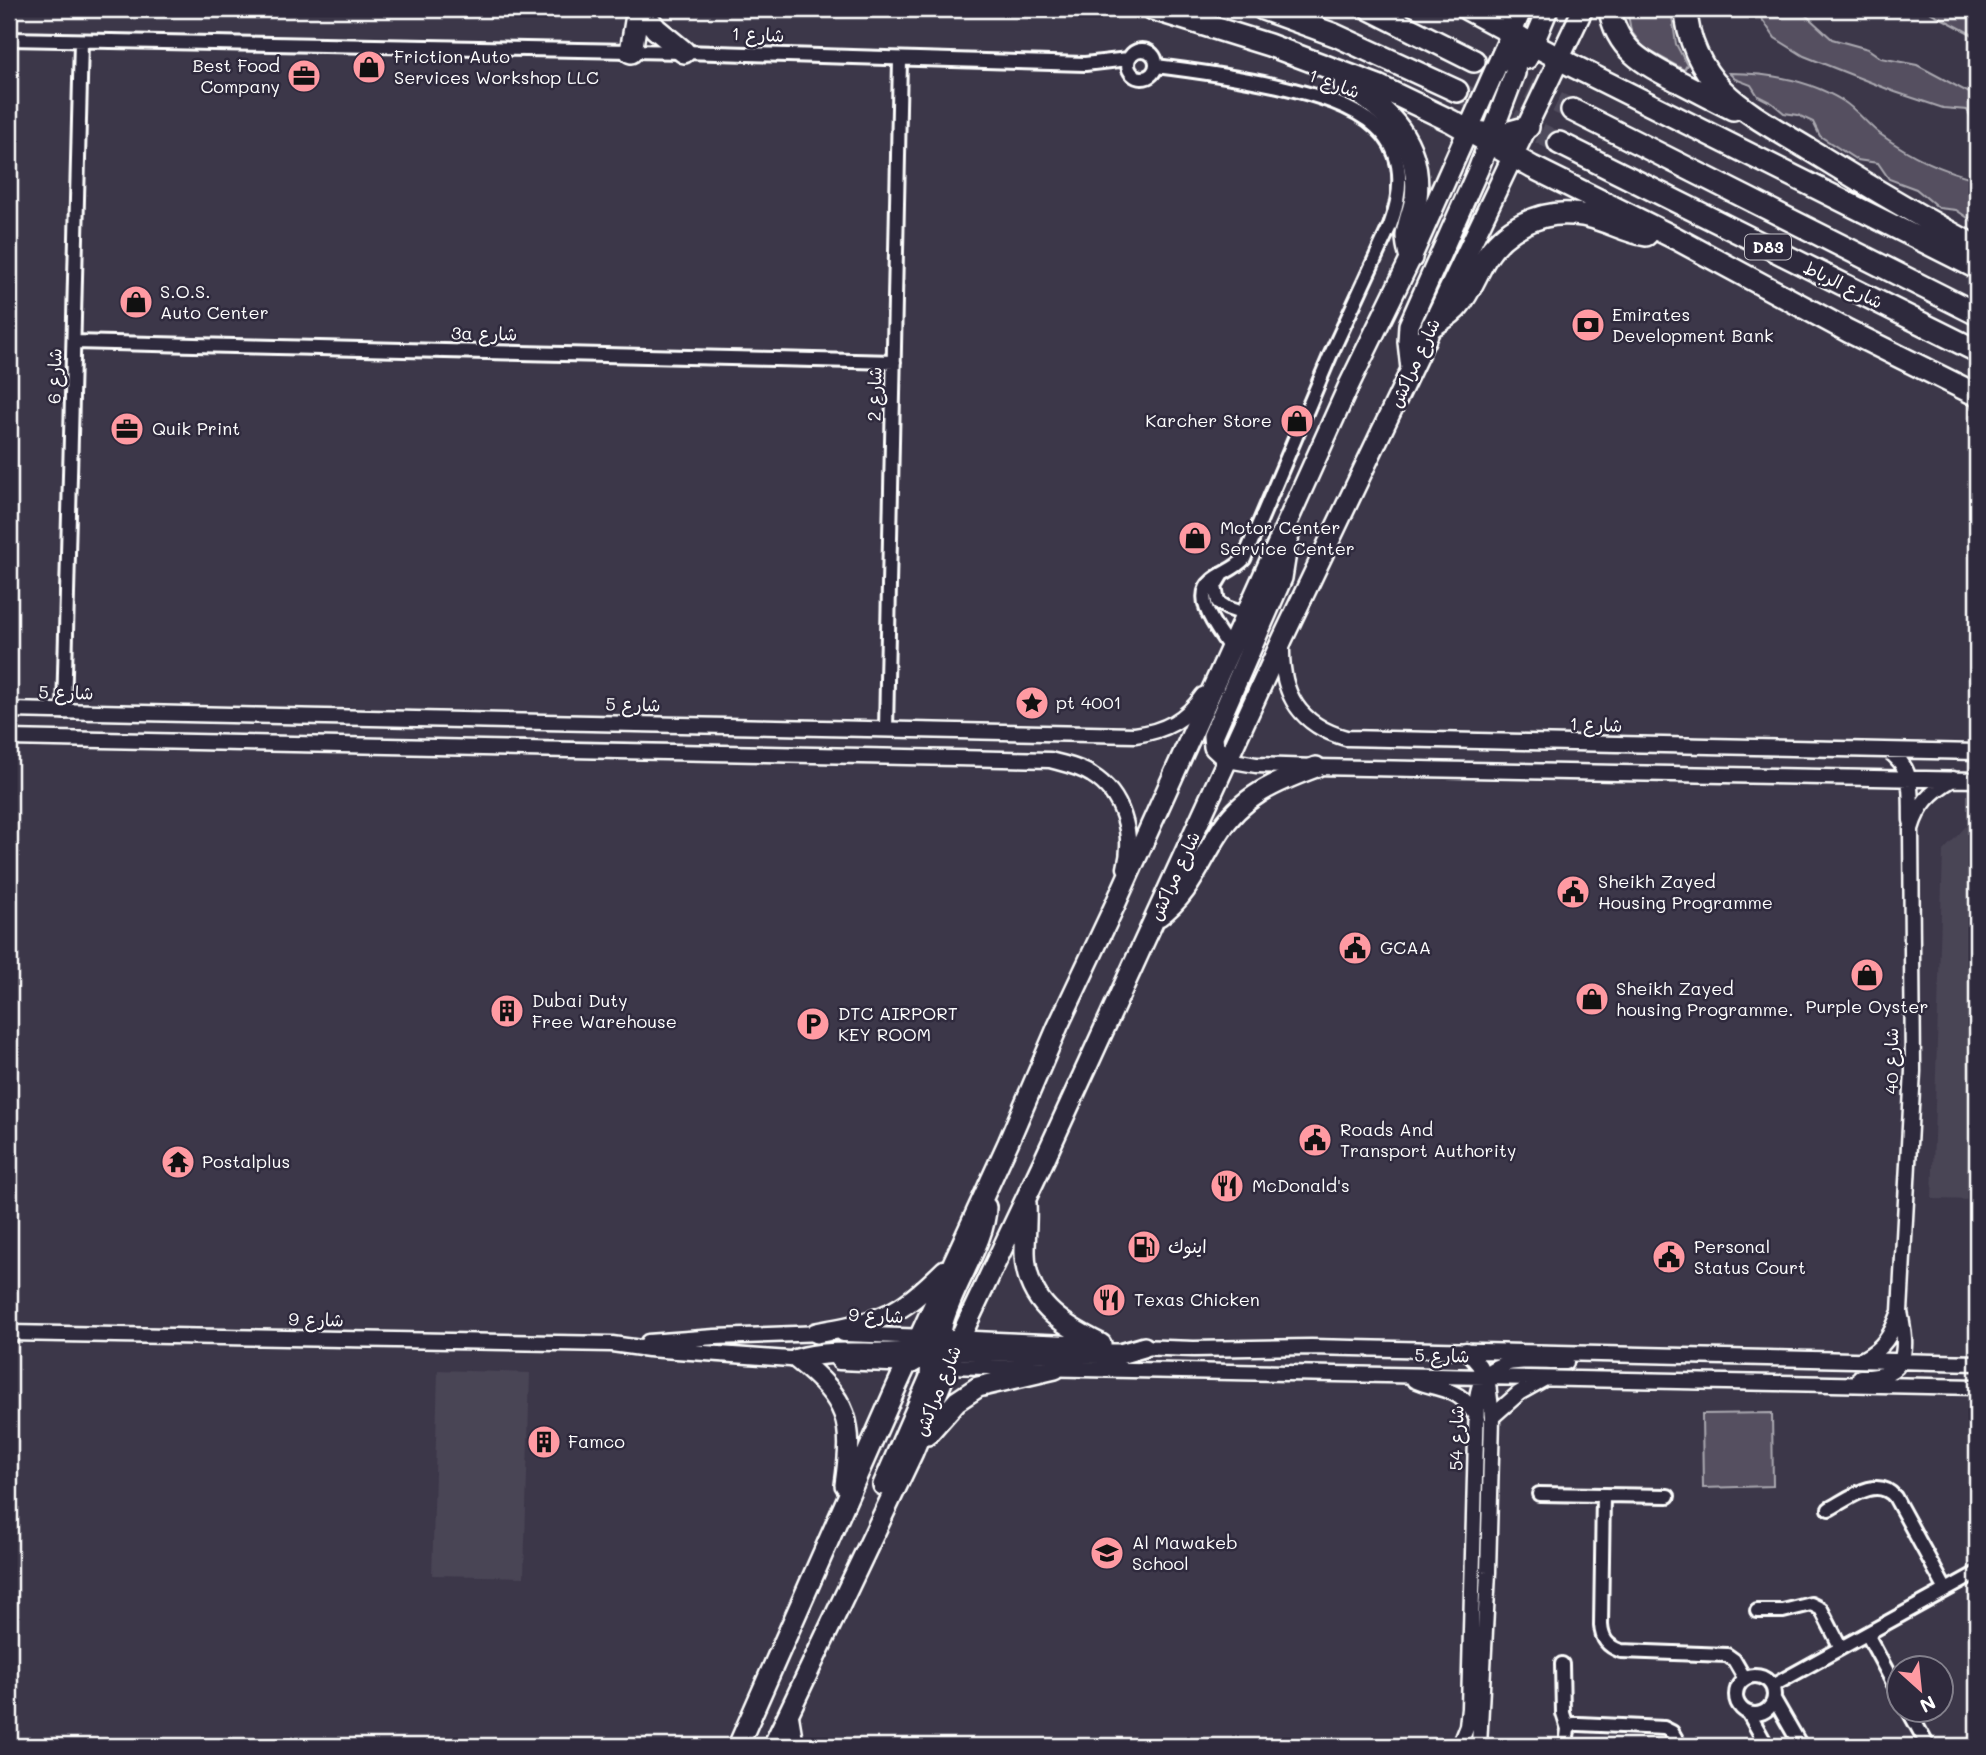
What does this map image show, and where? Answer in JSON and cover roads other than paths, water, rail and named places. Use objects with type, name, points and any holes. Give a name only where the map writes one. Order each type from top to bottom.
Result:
[{"type":"highway","points":[[631,52],[639,9]]},
{"type":"highway","points":[[639,9],[656,29],[684,52]]},
{"type":"highway","points":[[1153,9],[1269,45],[1378,86],[1467,131],[1496,137],[1528,127]]},
{"type":"highway","points":[[1263,9],[1335,35],[1457,91]]},
{"type":"highway","points":[[1370,9],[1474,61]]},
{"type":"highway","points":[[1467,9],[1977,268]]},
{"type":"highway","points":[[1610,9],[1616,33],[1638,59],[1773,127],[1930,222],[1977,247]]},
{"type":"highway","points":[[1686,9],[1690,36],[1709,75],[1723,91],[1773,127]]},
{"type":"highway","points":[[1269,45],[1366,96],[1397,126],[1410,152],[1416,181],[1414,211],[1407,236],[1410,258]]},
{"type":"highway","name":"شارع الرباط","points":[[1572,110],[1977,314]]},
{"type":"highway","points":[[1496,137],[1512,156],[1977,395]]},
{"type":"highway","name":"شارع الرباط","points":[[1559,143],[1977,351]]},
{"type":"highway","points":[[1432,326],[1458,306],[1485,260],[1501,240],[1511,231],[1534,219],[1554,214],[1575,214],[1602,220],[1635,233],[1677,239]]},
{"type":"main road","name":"شارع مراكش","points":[[773,1746],[913,1452],[955,1259],[1053,1037],[1522,9]]},
{"type":"main road","points":[[1412,370],[1408,342],[1409,325],[1507,113],[1548,9]]},
{"type":"main road","name":"شارع مراكش","points":[[738,1746],[842,1508],[1025,1197],[1046,1156],[1283,638],[1583,9]]},
{"type":"main road","points":[[1496,137],[1515,73],[1512,33]]},
{"type":"main road","points":[[1228,760],[1214,747],[1213,736],[1282,578],[1288,549],[1289,519]]},
{"type":"main road","points":[[1155,918],[1183,895],[1219,832],[1243,804],[1272,785],[1316,767]]},
{"type":"main road","points":[[871,1540],[877,1497],[930,1377],[934,1351],[946,1315],[982,1233],[986,1192]]},
{"type":"main road","points":[[1025,1197],[1025,1255],[1027,1269],[1037,1295],[1061,1323],[1101,1344]]},
{"type":"main road","points":[[816,1333],[863,1324],[897,1311],[920,1294],[955,1259]]},
{"type":"main road","points":[[797,1359],[823,1353],[934,1351],[1120,1354],[1144,1347]]},
{"type":"main road","points":[[797,1359],[835,1395],[848,1426],[850,1444],[842,1508]]},
{"type":"main road","points":[[913,1452],[948,1409],[967,1393],[991,1383],[1055,1369]]},
{"type":"street","name":"شارع 1","points":[[9,39],[684,52],[1085,64],[1128,59]]},
{"type":"street","name":"شارع 6","points":[[64,712],[81,41]]},
{"type":"street","points":[[1145,50],[1154,56],[1156,66],[1150,76],[1138,78],[1129,71],[1128,59],[1135,51],[1145,50]]},
{"type":"street","name":"شارع 2","points":[[886,729],[900,60]]},
{"type":"street","name":"شارع 1","points":[[1156,66],[1249,79],[1294,90],[1357,111],[1373,123],[1386,139],[1399,173],[1396,207],[1390,226],[1322,375],[1244,559],[1238,566],[1210,582],[1206,588],[1204,600],[1208,613],[1228,656]]},
{"type":"street","name":"3a شارع","points":[[74,341],[894,362]]},
{"type":"street","points":[[1222,575],[1215,586],[1218,602],[1247,615]]},
{"type":"street","name":"شارع 1","points":[[1283,638],[1284,680],[1291,699],[1316,726],[1330,734],[1346,738],[1977,752]]},
{"type":"street","name":"شارع 5","points":[[9,710],[1135,735],[1151,733],[1180,720],[1192,710],[1228,656]]},
{"type":"street","points":[[773,754],[780,741],[776,727]]},
{"type":"street","points":[[9,738],[1051,760],[1093,775],[1109,790],[1121,808],[1128,829],[1129,851],[1115,905]]},
{"type":"street","points":[[1889,751],[1899,758],[1906,768],[1909,779],[1911,830]]},
{"type":"street","points":[[1228,760],[1256,765],[1316,767],[1977,780]]},
{"type":"street","name":"شارع 40","points":[[1903,1360],[1905,1337],[1900,1312],[1913,1071],[1911,830],[1916,813],[1925,799],[1953,779]]},
{"type":"street","points":[[1860,1360],[1876,1352],[1889,1339],[1900,1312]]},
{"type":"street","name":"شارع 9","points":[[9,1333],[622,1345],[715,1336],[816,1333],[934,1351]]},
{"type":"street","name":"شارع 5","points":[[934,1351],[1101,1344],[1194,1349],[1280,1346],[1977,1363]]},
{"type":"street","name":"شارع 9","points":[[622,1345],[797,1359]]},
{"type":"street","points":[[1466,1350],[1473,1355],[1484,1376],[1492,1368],[1505,1363],[1658,1362],[1696,1357]]},
{"type":"street","name":"شارع 5","points":[[934,1351],[1055,1369],[1977,1387]]},
{"type":"street","points":[[1720,1382],[1746,1375],[1867,1377],[1894,1370],[1903,1360]]},
{"type":"street","points":[[1407,1375],[1452,1391],[1484,1418],[1519,1393],[1545,1379]]},
{"type":"street","name":"شارع 54","points":[[1459,1746],[1467,1726],[1469,1708],[1484,1418],[1490,1392],[1484,1376]]},
{"type":"street","name":"شارع 54","points":[[1479,1746],[1488,1560],[1484,1418]]},
{"type":"street","points":[[1829,1509],[1868,1489],[1886,1489],[1895,1497],[1946,1590]]},
{"type":"street","points":[[1539,1494],[1668,1496]]},
{"type":"street","points":[[1603,1495],[1601,1625],[1606,1642],[1621,1651],[1727,1655],[1734,1660],[1745,1679]]},
{"type":"street","points":[[1749,1714],[1762,1714],[1768,1710],[1773,1693],[1841,1648],[1977,1573]]},
{"type":"street","points":[[1757,1611],[1783,1611],[1811,1604],[1817,1606],[1841,1648]]},
{"type":"street","points":[[1867,1634],[1884,1665]]},
{"type":"street","points":[[1562,1664],[1563,1713],[1568,1729],[1566,1746]]},
{"type":"street","points":[[1767,1746],[1749,1714],[1737,1701],[1737,1688],[1745,1679],[1751,1677],[1763,1678],[1801,1746]]},
{"type":"street","points":[[790,1710],[796,1746]]},
{"type":"street","points":[[1568,1729],[1574,1724],[1664,1728],[1672,1732],[1680,1746]]},
{"type":"street","points":[[1916,1724],[1928,1746]]},
{"type":"tunnel","points":[[1474,61],[1572,110]]},
{"type":"tunnel","points":[[1457,91],[1559,143]]},
{"type":"place","name":"Friction Auto Services Workshop LLC","points":[[369,67]]},
{"type":"place","name":"Best Food Company","points":[[304,76]]},
{"type":"place","name":"S.O.S. Auto Center","points":[[136,302]]},
{"type":"place","name":"Emirates Development Bank","points":[[1588,325]]},
{"type":"place","name":"Karcher Store","points":[[1297,421]]},
{"type":"place","name":"Quik Print","points":[[127,429]]},
{"type":"place","name":"Motor Center Service Center","points":[[1195,538]]},
{"type":"place","name":"pt 4001","points":[[1032,703]]},
{"type":"place","name":"Sheikh Zayed Housing Programme","points":[[1573,892]]},
{"type":"place","name":"GCAA","points":[[1355,948]]},
{"type":"place","name":"Purple Oyster","points":[[1867,975]]},
{"type":"place","name":"Sheikh Zayed housing Programme.","points":[[1592,999]]},
{"type":"place","name":"Dubai Duty Free Warehouse","points":[[507,1011]]},
{"type":"place","name":"DTC AIRPORT KEY ROOM","points":[[813,1024]]},
{"type":"place","name":"Roads And Transport Authority","points":[[1315,1140]]},
{"type":"place","name":"Postalplus","points":[[178,1162]]},
{"type":"place","name":"McDonald's","points":[[1227,1186]]},
{"type":"place","name":"اينوك","points":[[1144,1247]]},
{"type":"place","name":"Personal Status Court","points":[[1669,1257]]},
{"type":"place","name":"Texas Chicken","points":[[1109,1300]]},
{"type":"place","name":"Famco","points":[[544,1442]]},
{"type":"place","name":"Al Mawakeb School","points":[[1107,1553]]}]
